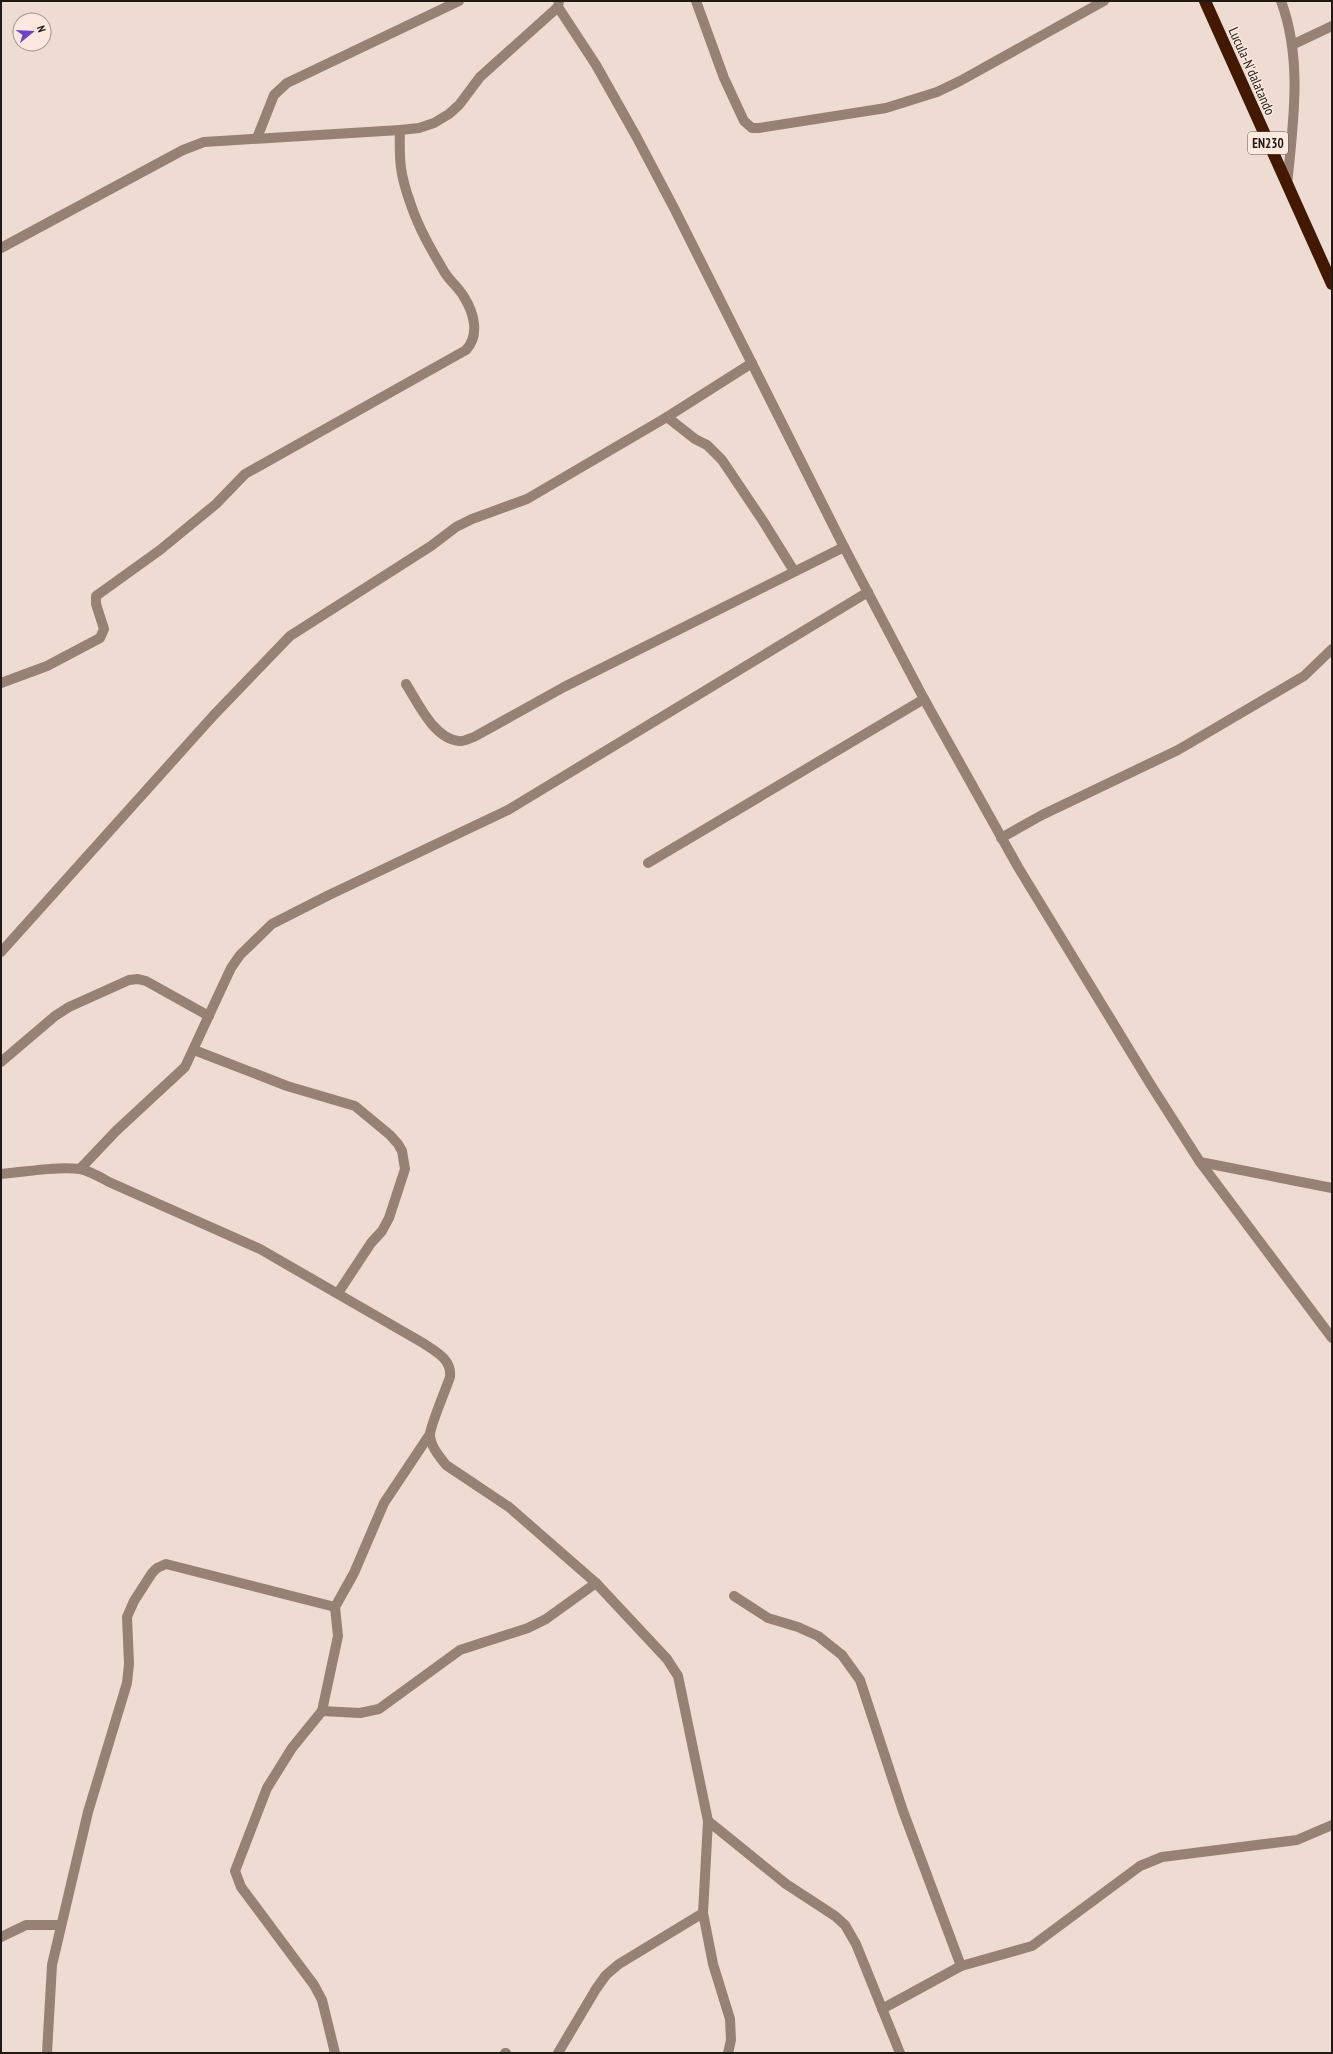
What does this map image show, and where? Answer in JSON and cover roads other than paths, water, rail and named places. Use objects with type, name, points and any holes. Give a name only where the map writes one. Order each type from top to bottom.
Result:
[{"type":"highway","name":"Lucula-N'dalatando","points":[[1205,1],[1332,284]]},
{"type":"street","points":[[257,138],[274,96],[287,83],[458,1]]},
{"type":"street","points":[[696,1],[724,78],[744,121],[752,128],[759,128],[886,108],[937,92],[960,81],[1104,1]]},
{"type":"street","points":[[1281,1],[1292,45],[1296,95],[1287,185]]},
{"type":"street","points":[[1,248],[182,150],[204,142],[400,130],[419,128],[434,123],[449,114],[459,105],[480,76],[559,4],[596,65],[636,136],[844,547],[924,699],[1001,838],[1148,1082],[1200,1162],[1332,1338]]},
{"type":"street","points":[[1292,45],[1332,26]]},
{"type":"street","points":[[1,683],[47,666],[100,638],[104,629],[96,604],[96,596],[160,550],[216,504],[245,474],[466,350],[471,344],[475,331],[470,308],[463,296],[448,277],[429,245],[411,206],[400,171],[400,130]]},
{"type":"street","points":[[1,952],[142,793],[276,648],[290,636],[431,546],[456,527],[472,519],[527,499],[667,417],[752,363]]},
{"type":"street","points":[[667,417],[695,439],[707,445],[722,460],[794,571]]},
{"type":"street","points":[[406,684],[433,726],[445,736],[459,741],[474,737],[564,687],[844,547]]},
{"type":"street","points":[[80,1169],[116,1131],[186,1067],[231,968],[240,955],[272,924],[329,895],[508,810],[868,592]]},
{"type":"street","points":[[1001,838],[1042,815],[1178,750],[1304,676],[1332,649]]},
{"type":"street","points":[[648,863],[924,699]]},
{"type":"street","points":[[1,1062],[54,1016],[69,1007],[129,980],[138,979],[146,982],[210,1016]]},
{"type":"street","points":[[194,1050],[287,1086],[355,1106],[390,1135],[398,1144],[405,1159],[405,1169],[389,1218],[382,1231],[371,1243],[338,1293]]},
{"type":"street","points":[[1200,1162],[1332,1188]]},
{"type":"street","points":[[1,1174],[62,1169],[80,1169],[95,1174],[109,1182],[260,1248],[423,1343],[446,1359],[451,1369],[450,1377],[430,1434],[384,1503],[354,1573],[335,1607],[337,1641],[322,1711],[292,1748],[267,1788],[235,1871],[240,1887],[314,1985],[322,2000],[335,2053]]},
{"type":"street","points":[[430,1434],[433,1446],[446,1465],[508,1506],[596,1583],[667,1659],[678,1676],[708,1821],[703,1914],[713,1964],[730,2019],[731,2040],[728,2053]]},
{"type":"street","points":[[47,2053],[52,1965],[88,1812],[127,1683],[129,1664],[127,1617],[152,1572],[166,1564],[335,1607]]},
{"type":"street","points":[[322,1711],[360,1713],[379,1709],[460,1650],[528,1628],[546,1618],[596,1583]]},
{"type":"street","points":[[734,1596],[768,1618],[798,1627],[818,1636],[842,1655],[860,1680],[903,1811],[961,1966]]},
{"type":"street","points":[[708,1821],[786,1884],[835,1916],[845,1925],[856,1944],[900,2053]]},
{"type":"street","points":[[882,2009],[961,1966],[1032,1946],[1140,1866],[1152,1861],[1205,1851],[1277,1844],[1297,1840],[1332,1825]]},
{"type":"street","points":[[558,2053],[596,1989],[606,1976],[619,1964],[703,1914]]},
{"type":"street","points":[[1,1937],[26,1925],[61,1925]]}]
